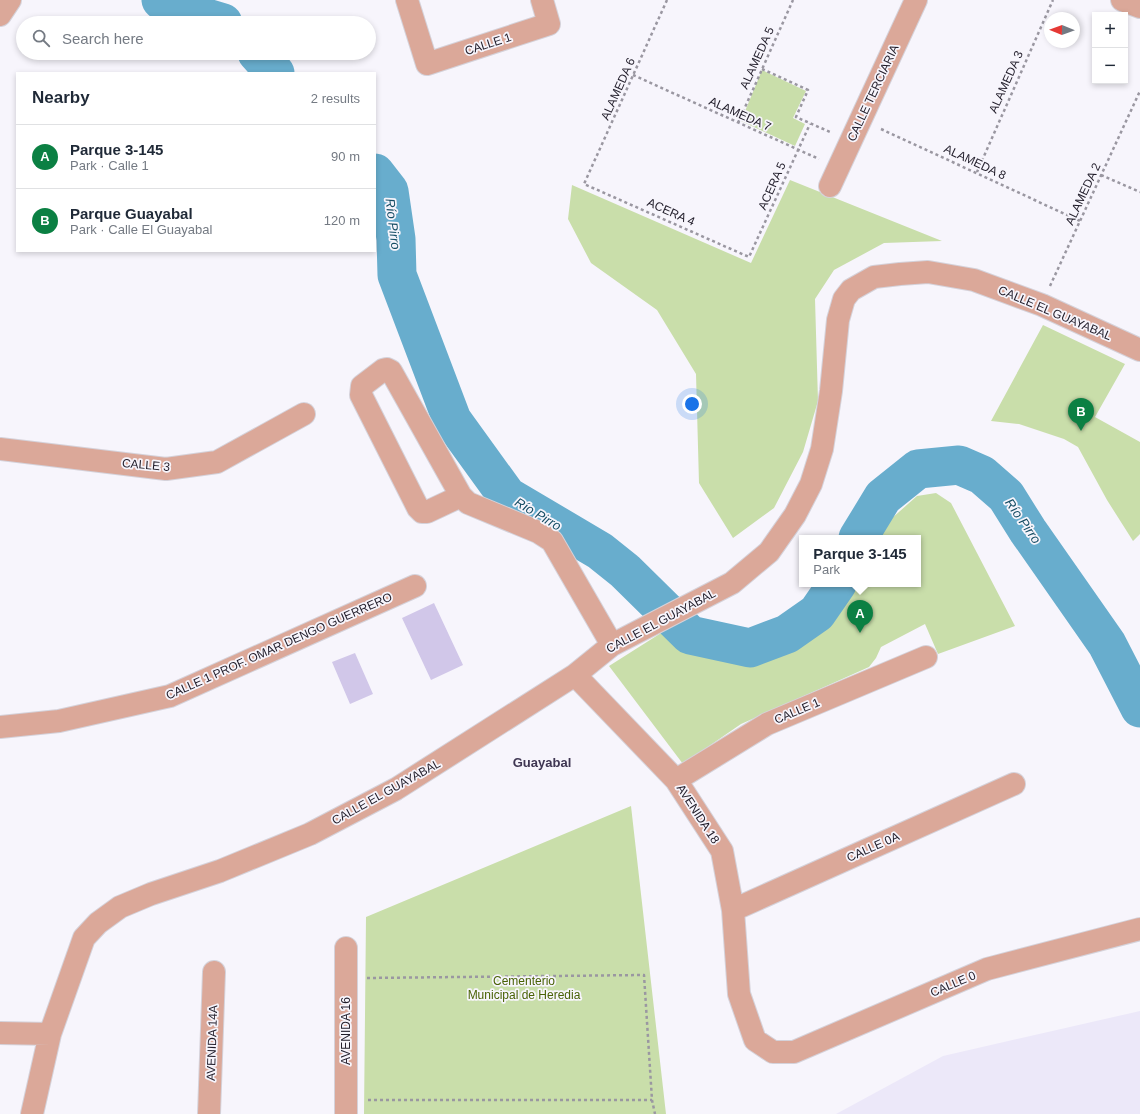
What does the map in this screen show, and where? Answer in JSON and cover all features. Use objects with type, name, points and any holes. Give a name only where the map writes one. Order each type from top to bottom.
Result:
[{"type":"street","points":[[0,16],[10,0]]},
{"type":"street","name":"CALLE 1","points":[[407,0],[427,64],[549,24],[542,0]]},
{"type":"street","name":"CALLE TERCIARIA","points":[[834,177],[916,0]]},
{"type":"street","points":[[1122,0],[1140,7]]},
{"type":"street","name":"CALLE EL GUAYABAL","points":[[32,1114],[50,1034],[84,938],[98,923],[120,907],[151,894],[220,871],[310,834],[396,789],[575,675],[612,645],[732,583],[769,552],[795,515],[811,484],[822,449],[831,391],[838,320],[844,299],[851,290],[874,277],[928,272],[974,280],[1042,305],[1140,350]]},
{"type":"street","points":[[461,496],[427,512],[422,512],[418,508],[361,395],[362,386],[383,370],[387,369],[391,371],[461,496],[468,503],[538,532],[552,541],[612,645]]},
{"type":"street","name":"CALLE 3","points":[[0,449],[166,469],[216,462],[304,414]]},
{"type":"street","name":"CALLE 1 PROF. OMAR DENGO GUERRERO","points":[[0,727],[59,721],[170,696],[415,586]]},
{"type":"street","name":"CALLE 1","points":[[676,780],[767,724],[926,657]]},
{"type":"street","name":"AVENIDA 18","points":[[575,675],[676,780],[722,851],[733,910],[739,994],[755,1040],[773,1052]]},
{"type":"street","name":"CALLE 0A","points":[[733,910],[1014,784]]},
{"type":"street","name":"CALLE 0","points":[[773,1052],[794,1052],[987,969],[1140,929]]},
{"type":"street","name":"AVENIDA 16","points":[[346,948],[346,1107]]},
{"type":"street","name":"AVENIDA 14A","points":[[209,1114],[214,972]]},
{"type":"street","points":[[0,1033],[50,1034]]},
{"type":"path","name":"ALAMEDA 6","points":[[584,184],[667,0]]},
{"type":"path","name":"ALAMEDA 5","points":[[738,123],[793,0]]},
{"type":"path","name":"ALAMEDA 3","points":[[976,172],[1053,0]]},
{"type":"path","name":"ACERA 5","points":[[749,257],[810,124],[796,117],[808,90],[762,69]]},
{"type":"path","name":"ALAMEDA 7","points":[[634,76],[798,150],[834,177]]},
{"type":"path","name":"ALAMEDA 2","points":[[1042,305],[1140,91]]},
{"type":"path","name":"ALAMEDA 8","points":[[861,120],[1080,221]]},
{"type":"path","points":[[1101,175],[1140,192]]},
{"type":"path","name":"ACERA 4","points":[[584,184],[749,257]]},
{"type":"path","points":[[346,979],[644,975],[652,1100],[655,1114]]},
{"type":"path","points":[[346,1107],[652,1100]]},
{"type":"shaded area","points":[[1140,1011],[1140,1114],[836,1114],[943,1056]]},
{"type":"green space","points":[[762,70],[806,91],[793,118],[805,124],[795,146],[741,121]]},
{"type":"green space","points":[[790,180],[942,241],[884,243],[834,270],[815,299],[818,401],[803,452],[774,508],[733,538],[699,483],[696,374],[657,310],[591,263],[568,219],[572,185],[751,263]]},
{"type":"green space","points":[[1043,325],[1125,364],[1095,417],[1140,442],[1140,534],[1133,541],[1107,500],[1078,447],[1064,439],[1019,424],[991,421]]},
{"type":"green space","points":[[936,493],[951,503],[1015,626],[938,654],[925,624],[881,647],[876,658],[869,667],[741,724],[683,764],[609,666],[669,628],[700,649],[733,656],[770,650],[806,637],[832,613],[848,587],[921,587],[921,535],[881,535],[891,519],[917,496]]},
{"type":"green space","name":"Cementerio Municipal de Heredia","points":[[631,806],[666,1114],[364,1114],[366,917]]},
{"type":"building","points":[[434,603],[463,665],[431,680],[402,618]]},
{"type":"building","points":[[355,653],[373,694],[350,704],[332,662]]},
{"type":"waterway","name":"Río Pirro","points":[[161,0],[168,6],[200,16]]},
{"type":"waterway","name":"Río Pirro","points":[[263,60],[274,72]]},
{"type":"waterway","name":"Río Pirro","points":[[376,174],[389,191],[396,239],[397,275],[452,420],[507,496],[600,551],[625,571],[690,635],[750,648],[787,634],[817,613],[835,587]]},
{"type":"waterway","name":"Río Pirro","points":[[860,535],[883,497],[918,469],[959,465],[982,475],[1006,496],[1028,531],[1107,644],[1140,708]]},
{"type":"place","name":"Parque Guayabal","points":[[1081,431]]},
{"type":"place","name":"Parque 3-145","points":[[860,633]]},
{"type":"district","name":"Guayabal","points":[[542,762]]}]
